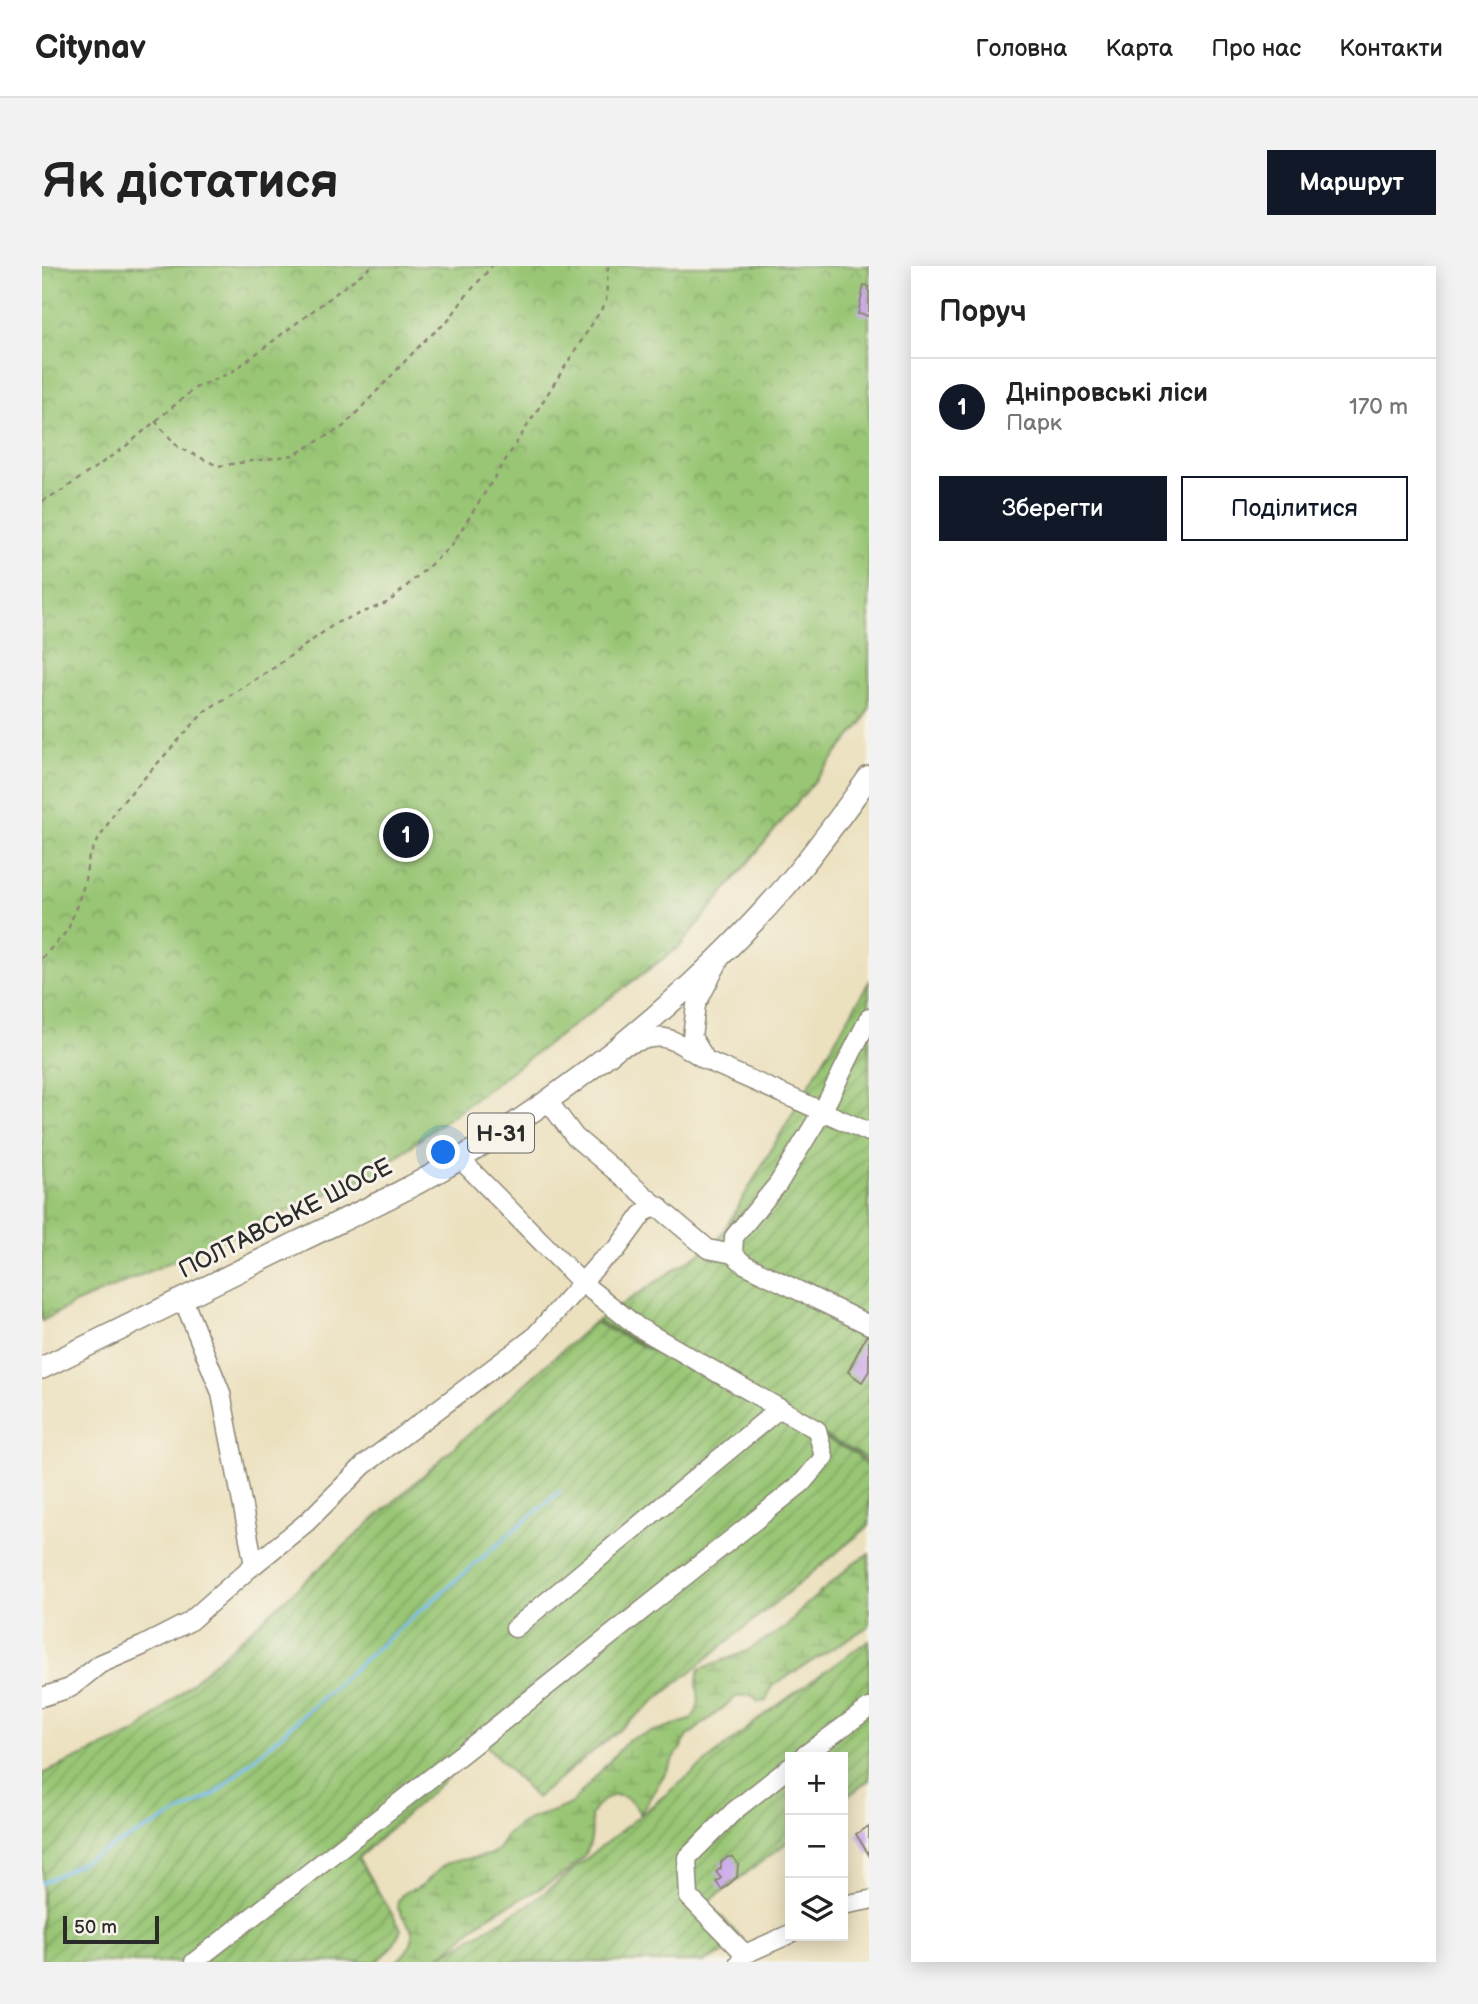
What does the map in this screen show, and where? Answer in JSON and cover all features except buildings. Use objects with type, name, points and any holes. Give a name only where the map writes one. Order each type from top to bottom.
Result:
[{"type":"main road","name":"ПОЛТАВСЬКЕ ШОСЕ","points":[[42,1368],[339,1222],[460,1159],[548,1101],[617,1048],[723,953],[828,835],[869,777]]},
{"type":"lane","points":[[706,1060],[692,1037],[696,1005],[723,953]]},
{"type":"lane","points":[[733,1254],[734,1237],[778,1184],[823,1110],[869,1018]]},
{"type":"lane","points":[[617,1048],[651,1036],[670,1038],[706,1060],[869,1132]]},
{"type":"lane","points":[[548,1101],[575,1137],[708,1250],[733,1254],[744,1265],[869,1325]]},
{"type":"lane","points":[[194,1962],[468,1749],[802,1483],[824,1458],[817,1430],[638,1326],[582,1283],[460,1159]]},
{"type":"lane","points":[[42,1698],[70,1688],[100,1664],[189,1622],[254,1564],[307,1522],[364,1465],[533,1338],[601,1261],[617,1249],[644,1212],[659,1206]]},
{"type":"lane","points":[[183,1299],[220,1394],[254,1564]]},
{"type":"lane","points":[[515,1628],[780,1408]]},
{"type":"lane","points":[[809,1752],[869,1708]]},
{"type":"lane","points":[[785,1771],[734,1811],[687,1858],[689,1897],[742,1958],[785,1936]]},
{"type":"lane","points":[[848,1904],[869,1900]]},
{"type":"path","points":[[42,500],[63,489],[125,446],[195,388],[232,372],[372,266]]},
{"type":"path","points":[[155,421],[178,447],[218,466],[294,455],[353,418],[426,339],[448,321],[492,266]]},
{"type":"path","points":[[42,958],[68,930],[84,885],[89,856],[117,808],[205,711],[275,667],[337,623],[389,602],[451,546],[606,302],[608,266]]},
{"type":"green space","points":[[42,266],[869,266],[869,708],[862,723],[680,946],[373,1174],[72,1305],[42,1321]]},
{"type":"green space","points":[[869,982],[869,1465],[858,1453],[597,1321],[718,1241]]},
{"type":"green space","points":[[594,1322],[856,1454],[869,1469],[869,1526],[536,1798],[485,1744],[358,1858],[401,1929],[391,1949],[376,1962],[42,1962],[42,1774],[137,1732]]},
{"type":"green space","points":[[869,1554],[869,1626],[772,1686],[766,1701],[758,1702],[752,1695],[736,1697],[688,1736],[640,1814],[629,1800],[622,1797],[609,1797],[602,1801],[591,1816],[591,1839],[586,1853],[565,1873],[481,1921],[440,1955],[425,1960],[396,1962],[408,1949],[412,1938],[411,1930],[398,1909],[398,1902],[405,1892],[421,1886],[446,1864],[493,1853],[508,1834],[523,1822],[573,1802],[629,1739],[690,1720],[698,1707],[697,1682],[700,1669],[745,1652],[786,1627],[805,1606],[855,1562]]},
{"type":"green space","points":[[869,1640],[869,1780],[848,1796],[848,1752],[785,1752],[785,1844],[708,1902],[747,1945],[704,1962],[430,1962],[533,1902],[764,1715]]},
{"type":"waterway","points":[[42,1883],[215,1794],[385,1641],[560,1491]]},
{"type":"place","name":"Дніпровські ліси","points":[[406,835]]}]
